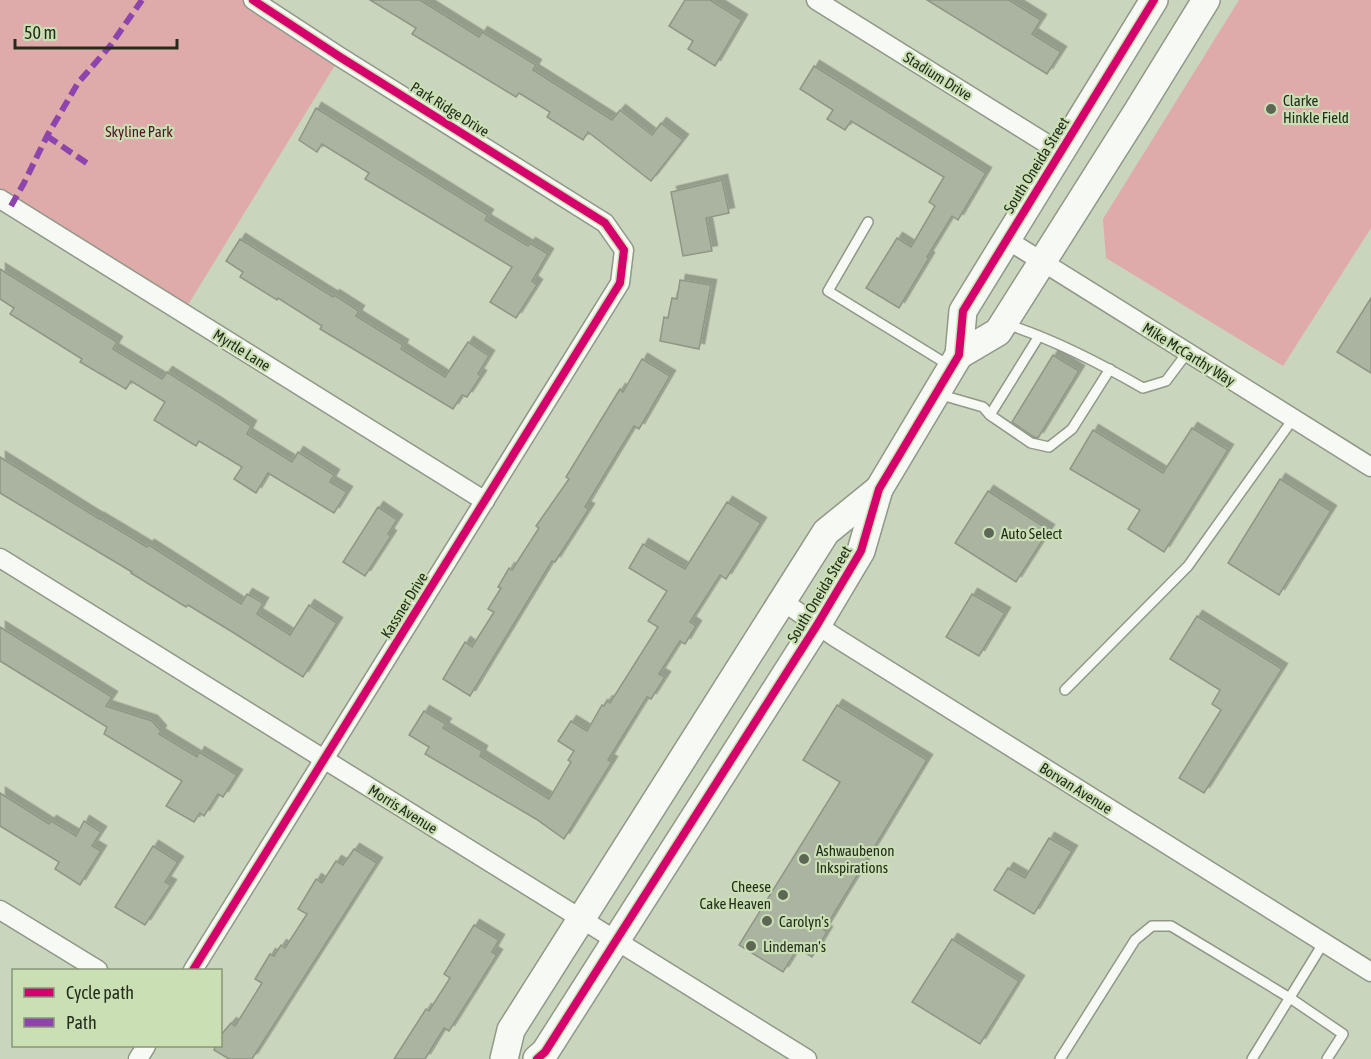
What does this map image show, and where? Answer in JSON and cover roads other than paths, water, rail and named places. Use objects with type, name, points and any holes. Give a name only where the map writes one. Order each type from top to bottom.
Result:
[{"type":"street","name":"Park Ridge Drive","points":[[253,0],[605,223],[624,250]]},
{"type":"street","name":"Stadium Drive","points":[[816,0],[1060,152]]},
{"type":"street","name":"South Oneida Street","points":[[537,1059],[545,1052],[617,941],[817,625],[861,551],[879,489],[955,362],[963,311],[1154,0]]},
{"type":"street","name":"South Oneida Street","points":[[955,362],[998,332],[1206,0]]},
{"type":"street","name":"Myrtle Lane","points":[[0,199],[485,501]]},
{"type":"street","name":"Mike McCarthy Way","points":[[1006,239],[1371,467]]},
{"type":"street","name":"Kassner Drive","points":[[194,969],[620,283],[624,250]]},
{"type":"street","name":"South Oneida Street","points":[[504,1059],[512,1030],[826,532],[879,489]]},
{"type":"street","name":"Morris Avenue","points":[[0,558],[807,1059]]},
{"type":"street","name":"Borvan Avenue","points":[[782,601],[1371,972]]},
{"type":"street","points":[[0,910],[96,969]]},
{"type":"lane","points":[[868,222],[828,291],[955,362]]},
{"type":"lane","points":[[1003,323],[1087,356],[1143,388],[1166,381],[1187,353]]},
{"type":"lane","points":[[990,415],[1039,336]]},
{"type":"lane","points":[[936,393],[982,407],[1031,443],[1049,447],[1072,429],[1110,369]]},
{"type":"lane","points":[[1065,690],[1188,566],[1293,419]]},
{"type":"lane","points":[[1060,1059],[1135,940],[1152,926],[1171,926],[1290,998],[1343,1034],[1328,1059]]},
{"type":"lane","points":[[1252,1059],[1324,942]]},
{"type":"place","name":"Clarke Hinkle Field","points":[[1271,109]]},
{"type":"place","name":"Auto Select","points":[[989,533]]},
{"type":"place","name":"Ashwaubenon Inkspirations","points":[[804,859]]},
{"type":"place","name":"Cheese Cake Heaven","points":[[783,895]]},
{"type":"place","name":"Carolyn's","points":[[767,921]]},
{"type":"place","name":"Lindeman's","points":[[751,946]]},
{"type":"park label","name":"Skyline Park","points":[[139,131]]}]
